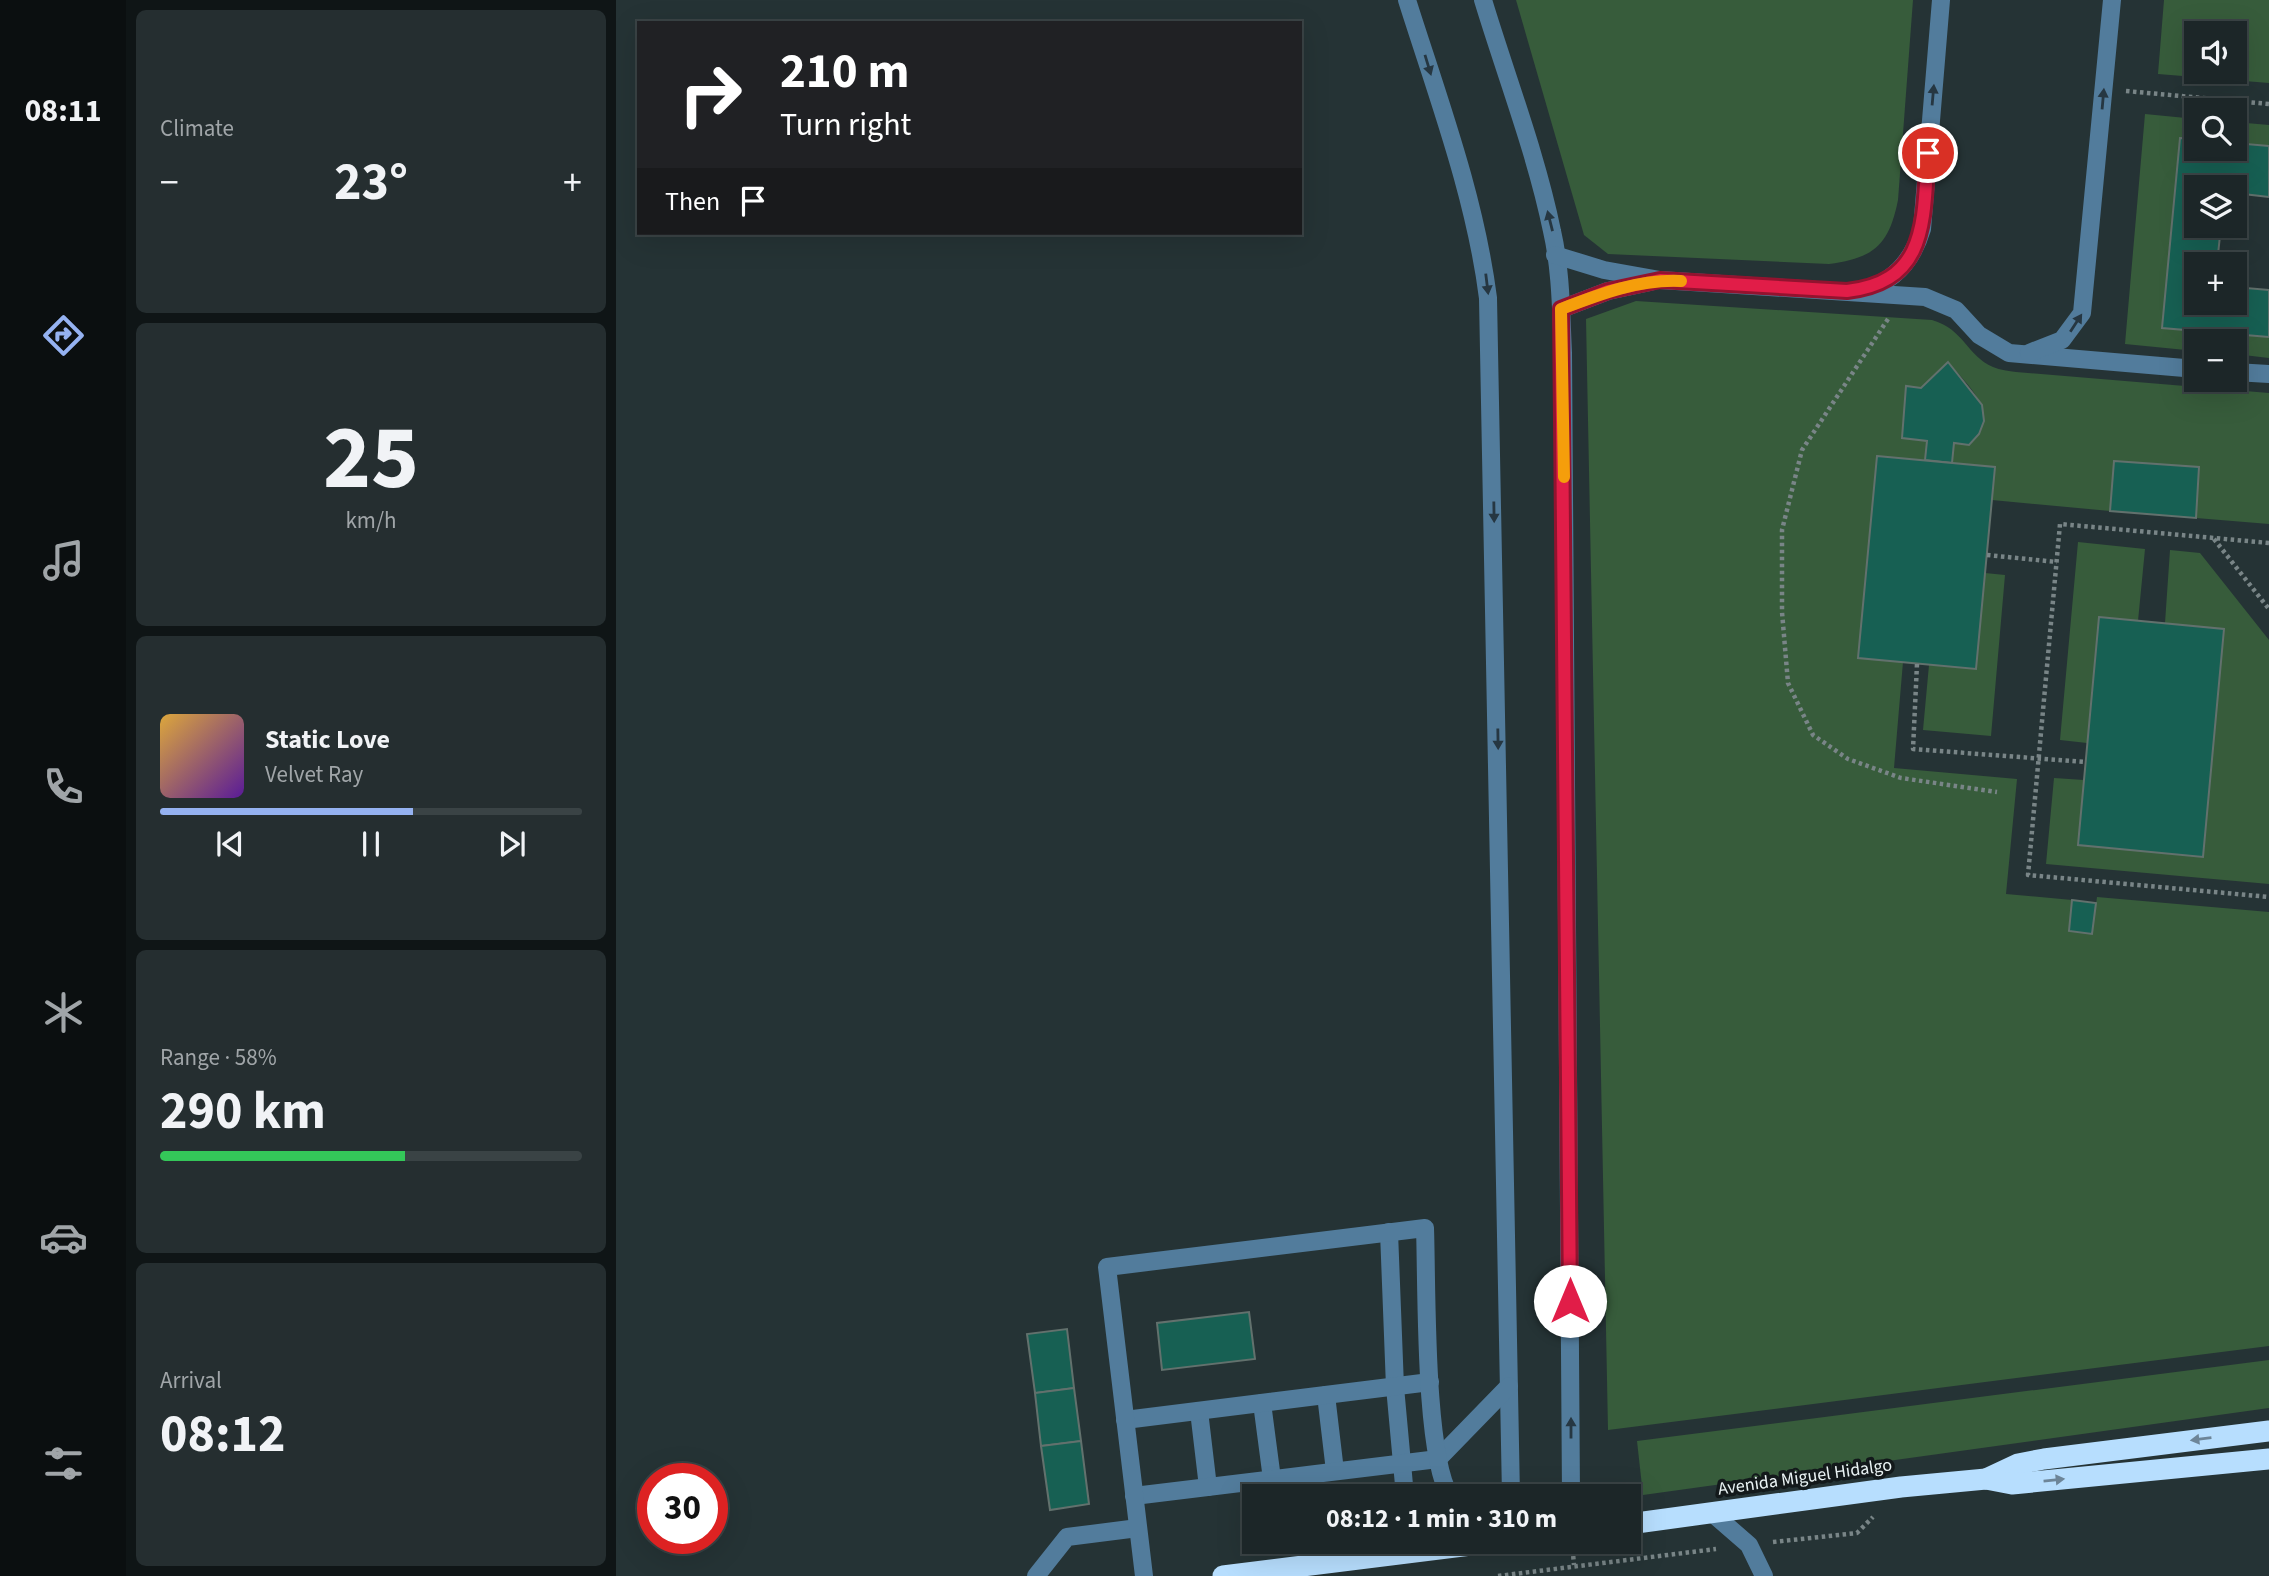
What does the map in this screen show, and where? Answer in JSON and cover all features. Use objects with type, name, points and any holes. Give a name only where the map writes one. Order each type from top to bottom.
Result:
[{"type":"highway","name":"Avenida Miguel Hidalgo","points":[[1986,1479],[2018,1464],[2044,1459],[2269,1431]]},
{"type":"highway","name":"Avenida Miguel Hidalgo","points":[[1641,1522],[1901,1487],[1986,1479],[2012,1483],[2269,1459]]},
{"type":"highway","points":[[1223,1576],[1355,1554]]},
{"type":"street","points":[[1407,0],[1469,198],[1482,246],[1488,299],[1511,1484]]},
{"type":"street","points":[[1483,0],[1553,232],[1561,309],[1571,1484]]},
{"type":"street","points":[[1847,291],[1868,289],[1888,280],[1904,267],[1916,249],[1922,229],[1941,0]]},
{"type":"street","points":[[2019,355],[2048,348],[2063,340],[2082,313],[2112,0]]},
{"type":"street","points":[[1555,255],[1604,270],[1660,280],[1904,295],[1945,303],[1991,345],[2019,355],[2184,368]]},
{"type":"street","points":[[1561,309],[1608,291],[1660,280]]},
{"type":"street","points":[[2247,373],[2269,374]]},
{"type":"street","points":[[1144,1576],[1107,1267],[1425,1228],[1430,1382],[1438,1459],[1444,1484]]},
{"type":"street","points":[[1390,1232],[1395,1387],[1405,1484]]},
{"type":"street","points":[[1125,1420],[1430,1382]]},
{"type":"street","points":[[1135,1496],[1438,1459],[1509,1387]]},
{"type":"street","points":[[1326,1395],[1335,1471]]},
{"type":"street","points":[[1262,1403],[1272,1479]]},
{"type":"street","points":[[1199,1411],[1208,1487]]},
{"type":"street","points":[[1711,1513],[1749,1545],[1764,1576]]},
{"type":"street","points":[[1036,1576],[1067,1537],[1138,1528]]},
{"type":"path","points":[[2104,89],[2269,104]]},
{"type":"path","points":[[1904,295],[1802,450],[1782,530],[1782,612],[1788,683],[1813,736],[1848,759],[1901,778],[1997,792]]},
{"type":"path","points":[[2269,543],[2060,524],[2028,875],[2269,897]]},
{"type":"path","points":[[2213,538],[2269,609]]},
{"type":"path","points":[[1987,555],[2057,562]]},
{"type":"path","points":[[1917,664],[1913,749],[2085,762]]},
{"type":"path","points":[[1498,1576],[1857,1533],[1901,1487]]},
{"type":"path","points":[[1573,1554],[1574,1565]]},
{"type":"green space","points":[[1516,0],[1913,0],[1898,200],[1890,228],[1884,238],[1877,247],[1858,258],[1829,264],[1608,254],[1584,235]]},
{"type":"green space","points":[[2164,0],[2269,0],[2269,83],[2247,81],[2247,21],[2184,21],[2184,76],[2158,74]]},
{"type":"green space","points":[[2145,114],[2184,118],[2184,138],[2180,138],[2162,327],[2184,329],[2184,350],[2125,344]]},
{"type":"green space","points":[[2247,123],[2269,125],[2269,146],[2247,144]]},
{"type":"green space","points":[[1636,301],[1932,320],[1943,324],[1959,336],[1984,362],[2002,370],[2184,386],[2184,392],[2269,393],[2269,524],[2196,518],[2199,467],[2114,461],[2110,511],[1992,500],[1995,468],[1952,463],[1954,443],[1969,445],[1978,433],[1982,421],[1979,401],[1973,391],[1948,362],[1921,388],[1907,387],[1902,438],[1927,441],[1925,460],[1877,456],[1859,658],[1903,662],[1894,768],[2017,779],[2006,894],[2072,900],[2069,931],[2092,934],[2097,897],[2269,912],[2269,1346],[1608,1430],[1586,319]]},
{"type":"green space","points":[[2247,335],[2269,337],[2269,358],[2247,355]]},
{"type":"green space","points":[[2078,542],[2145,549],[2138,621],[2099,617],[2087,743],[2060,740]]},
{"type":"green space","points":[[2170,550],[2200,553],[2269,640],[2269,884],[2046,864],[2054,778],[2084,780],[2078,845],[2203,856],[2224,629],[2165,623]]},
{"type":"green space","points":[[1985,573],[2005,575],[1991,736],[1923,730],[1929,665],[1976,669]]},
{"type":"green space","points":[[2269,1360],[2269,1408],[1643,1495],[1637,1441]]},
{"type":"building","points":[[2180,138],[2184,138],[2184,161],[2247,161],[2247,144],[2269,146],[2269,197],[2247,194],[2247,175],[2184,175],[2184,238],[2220,238],[2218,252],[2184,252],[2184,315],[2247,315],[2247,288],[2269,290],[2269,337],[2247,335],[2247,329],[2162,328]]},
{"type":"building","points":[[1948,362],[1982,405],[1984,421],[1979,434],[1969,445],[1954,443],[1952,463],[1925,460],[1927,441],[1902,438],[1906,386],[1921,388]]},
{"type":"building","points":[[1877,456],[1995,467],[1976,669],[1858,658]]},
{"type":"building","points":[[2114,461],[2199,467],[2196,518],[2110,511]]},
{"type":"building","points":[[2099,617],[2224,629],[2203,857],[2078,845]]},
{"type":"building","points":[[2072,900],[2096,903],[2092,934],[2069,931]]},
{"type":"building","points":[[1249,1312],[1255,1359],[1162,1370],[1157,1323]]},
{"type":"building","points":[[1067,1329],[1074,1388],[1035,1393],[1027,1334]]},
{"type":"building","points":[[1074,1388],[1081,1441],[1041,1446],[1035,1393]]},
{"type":"building","points":[[1081,1441],[1089,1504],[1050,1510],[1041,1446]]},
{"type":"slow traffic","points":[[1564,477],[1561,309],[1608,291],[1660,280],[1681,281]]},
{"type":"route","points":[[1570,1301],[1561,309],[1608,291],[1660,280],[1847,291],[1868,289],[1888,280],[1904,267],[1916,249],[1922,229],[1928,153]]}]
